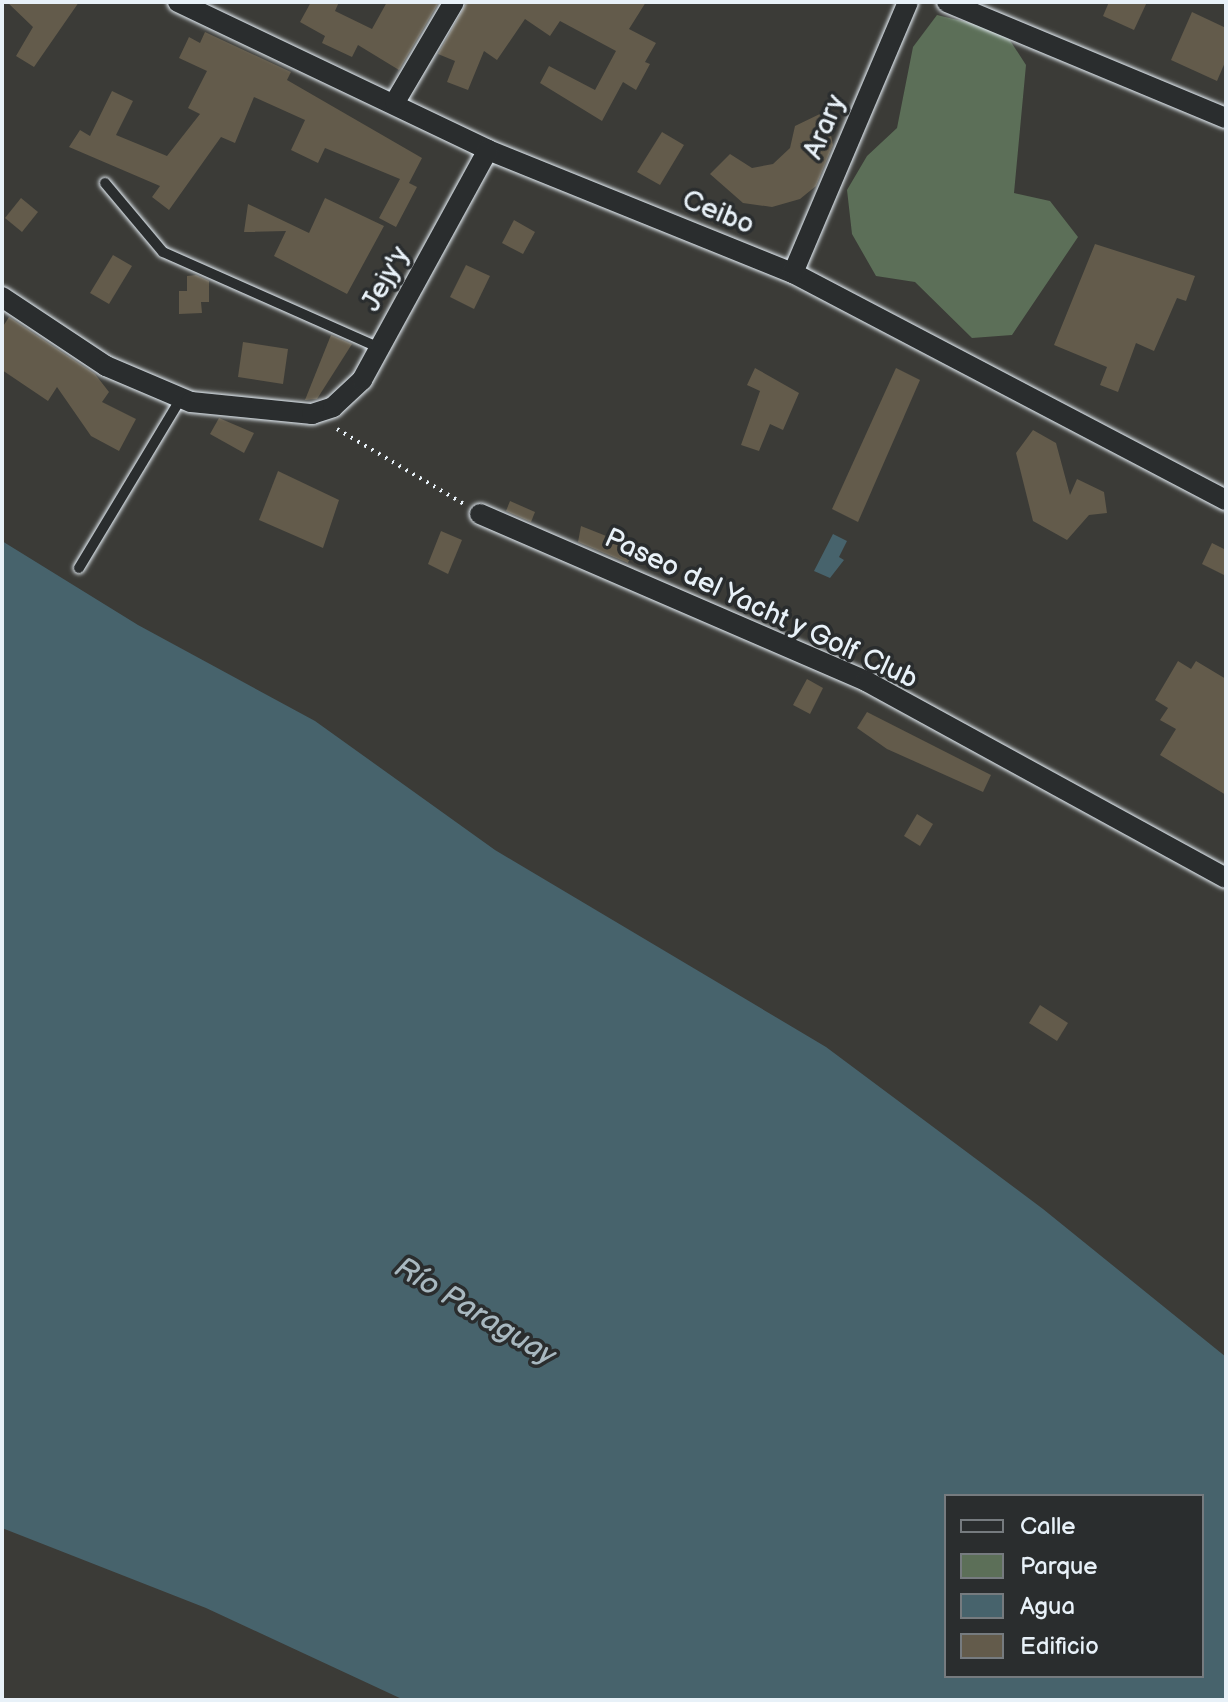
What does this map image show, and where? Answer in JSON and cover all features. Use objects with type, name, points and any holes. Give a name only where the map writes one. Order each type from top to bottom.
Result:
[{"type":"street","name":"Ceibo","points":[[178,2],[395,102],[488,150],[793,273],[1226,500]]},
{"type":"street","points":[[395,102],[454,2]]},
{"type":"street","name":"Arary","points":[[793,273],[908,2]]},
{"type":"street","points":[[947,2],[1226,118]]},
{"type":"street","name":"Jejy'y","points":[[312,414],[350,395],[380,348],[488,150]]},
{"type":"street","points":[[2,297],[106,366],[181,398],[312,414]]},
{"type":"street","name":"Paseo del Yacht y Golf Club","points":[[480,514],[866,681],[1226,878]]},
{"type":"lane","points":[[105,183],[163,252],[380,348]]},
{"type":"lane","points":[[79,568],[181,398]]},
{"type":"path","points":[[312,414],[480,514]]},
{"type":"green space","points":[[937,15],[1004,31],[1026,65],[1014,193],[1050,201],[1078,237],[1012,335],[972,338],[915,282],[876,276],[852,234],[847,190],[867,156],[897,128],[913,47]]},
{"type":"water","points":[[833,534],[847,541],[839,557],[844,560],[830,578],[814,571]]},
{"type":"water","name":"Río Paraguay","points":[[2,541],[138,625],[315,721],[495,850],[826,1047],[1043,1209],[1226,1357],[1226,1700],[404,1700],[206,1608],[2,1528]]},
{"type":"building","points":[[7,2],[79,2],[34,67],[16,56],[33,27]]},
{"type":"building","points":[[311,2],[339,2],[335,11],[372,29],[387,2],[439,2],[399,70],[358,45],[352,57],[322,43],[325,36],[300,22]]},
{"type":"building","points":[[467,2],[646,2],[629,29],[656,43],[645,62],[650,64],[636,90],[623,82],[602,121],[540,83],[549,66],[595,90],[616,51],[560,21],[550,36],[525,19],[497,60],[484,51],[468,90],[447,82],[455,61],[438,54]]},
{"type":"building","points":[[1109,2],[1147,2],[1134,30],[1103,16]]},
{"type":"building","points":[[1192,12],[1226,28],[1226,60],[1217,81],[1171,60]]},
{"type":"building","points":[[205,32],[291,72],[287,80],[422,158],[409,183],[417,187],[396,227],[379,218],[400,179],[325,148],[318,163],[291,150],[305,120],[254,97],[235,143],[221,137],[169,210],[152,197],[160,186],[69,147],[80,130],[90,136],[112,91],[133,101],[116,135],[167,156],[200,114],[188,108],[207,71],[179,58],[189,37],[200,43]]},
{"type":"building","points":[[826,111],[833,145],[816,186],[800,199],[772,207],[743,203],[710,174],[730,154],[752,168],[773,164],[790,148],[795,126]]},
{"type":"building","points":[[662,132],[684,145],[660,185],[637,172]]},
{"type":"building","points":[[21,198],[38,212],[22,232],[5,218]]},
{"type":"building","points":[[325,198],[384,226],[347,294],[274,256],[286,231],[244,232],[248,204],[309,233]]},
{"type":"building","points":[[514,220],[535,232],[523,254],[502,243]]},
{"type":"building","points":[[1095,244],[1195,276],[1186,301],[1177,298],[1154,351],[1136,343],[1118,392],[1100,385],[1107,367],[1054,345]]},
{"type":"building","points":[[113,255],[132,266],[109,304],[90,293]]},
{"type":"building","points":[[466,265],[490,276],[474,309],[450,297]]},
{"type":"building","points":[[196,275],[209,281],[209,302],[201,302],[202,313],[179,314],[179,291],[187,291],[187,276]]},
{"type":"building","points":[[9,317],[95,374],[109,392],[102,402],[136,419],[119,451],[91,436],[57,387],[48,401],[2,370],[2,328]]},
{"type":"building","points":[[331,335],[352,344],[317,399],[305,400]]},
{"type":"building","points":[[243,342],[288,349],[283,384],[238,377]]},
{"type":"building","points":[[755,368],[799,393],[783,430],[770,424],[759,451],[741,445],[760,391],[747,385]]},
{"type":"building","points":[[896,368],[920,380],[858,522],[832,509]]},
{"type":"building","points":[[219,418],[254,433],[244,453],[210,434]]},
{"type":"building","points":[[1033,430],[1056,443],[1070,495],[1077,479],[1104,492],[1107,513],[1089,515],[1067,540],[1033,521],[1016,453]]},
{"type":"building","points":[[278,471],[339,500],[323,548],[259,520]]},
{"type":"building","points":[[510,501],[535,512],[531,522],[506,511]]},
{"type":"building","points":[[581,526],[634,547],[628,563],[578,542]]},
{"type":"building","points":[[441,531],[462,540],[448,574],[428,564]]},
{"type":"building","points":[[1212,543],[1226,550],[1226,576],[1202,564]]},
{"type":"building","points":[[1178,661],[1191,669],[1196,661],[1226,679],[1226,795],[1160,755],[1176,729],[1160,720],[1168,708],[1155,700]]},
{"type":"building","points":[[807,679],[823,688],[810,714],[793,705]]},
{"type":"building","points":[[867,712],[991,775],[983,792],[887,749],[857,728]]},
{"type":"building","points":[[917,814],[933,824],[920,846],[904,836]]},
{"type":"building","points":[[1040,1005],[1068,1023],[1057,1041],[1029,1023]]}]
